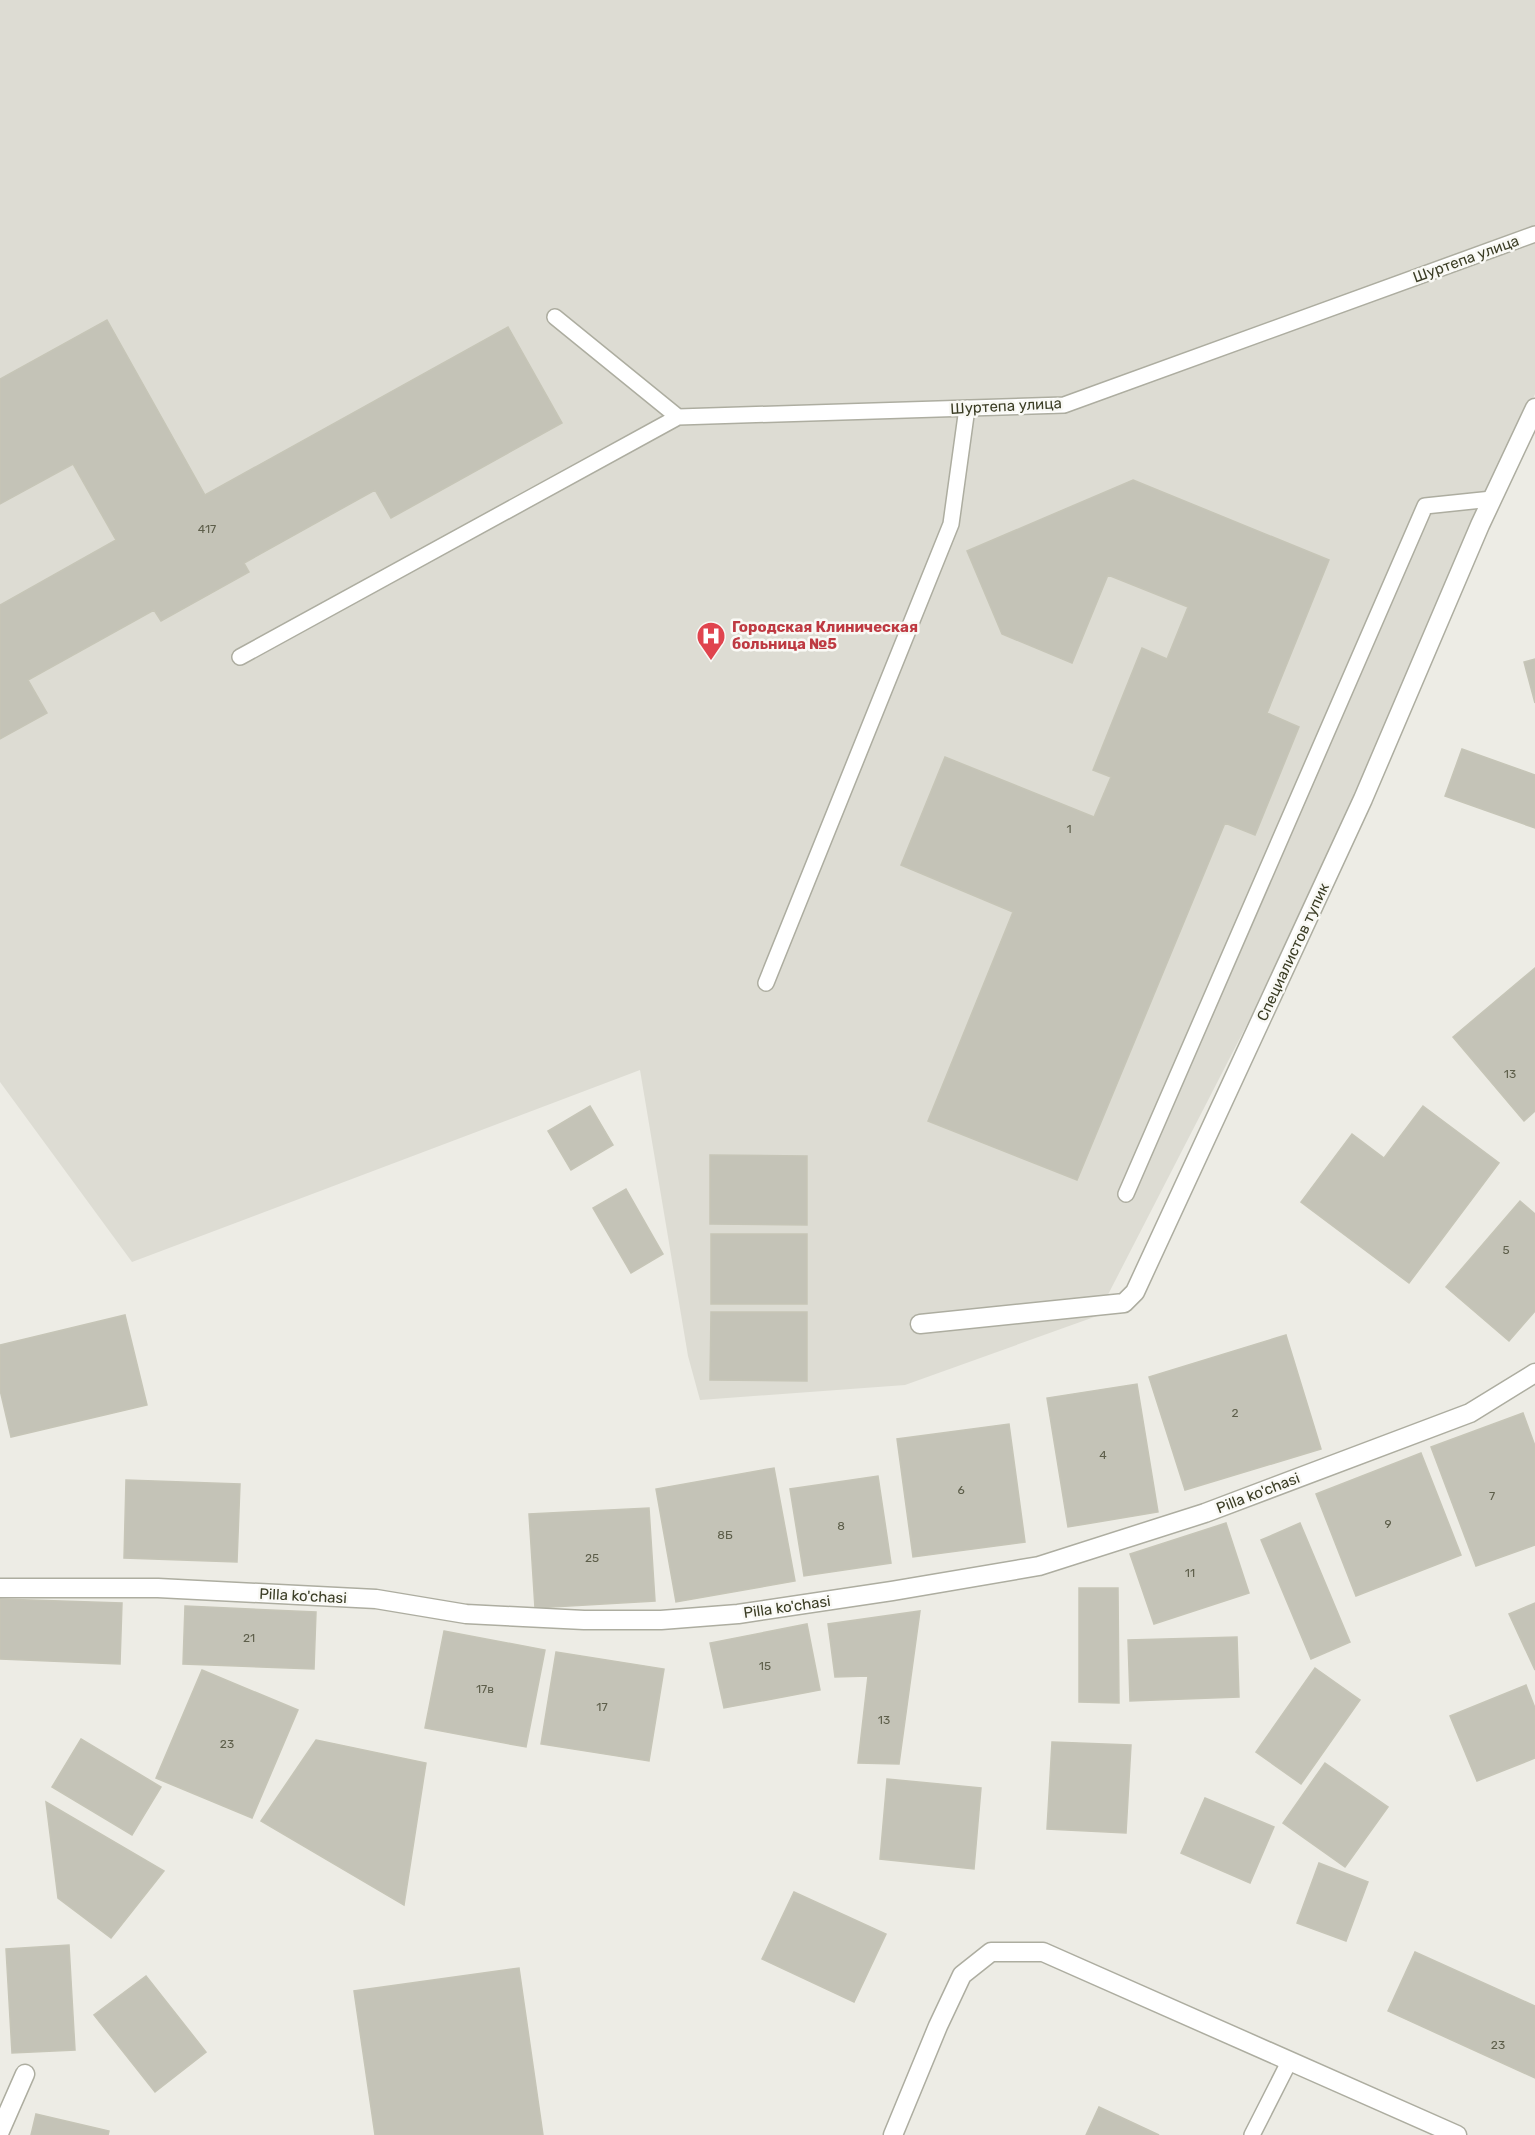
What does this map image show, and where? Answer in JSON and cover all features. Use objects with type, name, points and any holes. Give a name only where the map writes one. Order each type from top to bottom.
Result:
[{"type":"street","name":"Специалистов тупик","points":[[920,1324],[1124,1303],[1135,1293],[1363,799],[1492,499],[1535,408]]},
{"type":"street","name":"Pilla ko'chasi","points":[[0,1588],[158,1588],[376,1599],[466,1614],[584,1620],[661,1620],[738,1614],[1039,1566],[1205,1513],[1470,1413],[1535,1372]]},
{"type":"street","points":[[893,2135],[938,2026],[962,1975],[991,1952],[1044,1952],[1456,2135]]},
{"type":"street","points":[[0,2130],[26,2074]]},
{"type":"lane","name":"Шуртепа улица","points":[[678,417],[1064,405],[1535,234]]},
{"type":"lane","points":[[240,657],[678,417],[555,317]]},
{"type":"lane","points":[[766,983],[951,524],[967,408]]},
{"type":"lane","points":[[1126,1194],[1425,506],[1492,499]]},
{"type":"lane","points":[[1252,2135],[1289,2062]]},
{"type":"shaded area","name":"Городская Клиническая больница №5","points":[[0,0],[1535,0],[1535,394],[1363,799],[1097,1316],[905,1385],[700,1400],[688,1356],[640,1070],[132,1262],[0,1082]]},
{"type":"building","points":[[107,320],[205,495],[508,327],[562,423],[391,518],[375,490],[244,563],[249,572],[161,621],[154,610],[28,680],[47,713],[0,739],[0,605],[116,540],[73,464],[0,504],[0,379]]},
{"type":"building","points":[[1133,480],[1329,560],[1267,713],[1299,727],[1255,835],[1225,823],[1077,1180],[928,1121],[1013,912],[901,865],[945,757],[1094,817],[1111,777],[1093,770],[1142,648],[1167,659],[1188,607],[1108,575],[1072,663],[1002,634],[967,551]]},
{"type":"building","points":[[1535,659],[1535,703],[1524,662]]},
{"type":"building","points":[[1462,749],[1535,775],[1535,828],[1445,796]]},
{"type":"building","points":[[1535,968],[1535,1111],[1524,1121],[1453,1037]]},
{"type":"building","points":[[590,1106],[613,1145],[571,1170],[548,1131]]},
{"type":"building","points":[[1423,1106],[1499,1163],[1409,1283],[1301,1202],[1352,1134],[1384,1158]]},
{"type":"building","points":[[710,1155],[807,1156],[807,1225],[710,1224]]},
{"type":"building","points":[[626,1189],[663,1254],[631,1273],[593,1208]]},
{"type":"building","points":[[1520,1201],[1535,1214],[1535,1311],[1509,1341],[1446,1287]]},
{"type":"building","points":[[711,1234],[807,1234],[807,1304],[711,1304]]},
{"type":"building","points":[[711,1312],[807,1312],[807,1381],[710,1380]]},
{"type":"building","points":[[125,1315],[147,1405],[11,1437],[0,1390],[0,1345]]},
{"type":"building","points":[[1286,1335],[1321,1449],[1185,1490],[1149,1377]]},
{"type":"building","points":[[1137,1384],[1158,1512],[1068,1527],[1047,1398]]},
{"type":"building","points":[[1523,1413],[1535,1446],[1535,1545],[1476,1566],[1431,1447]]},
{"type":"building","points":[[1009,1424],[1025,1542],[913,1557],[897,1439]]},
{"type":"building","points":[[1421,1453],[1461,1555],[1356,1596],[1316,1494]]},
{"type":"building","points":[[774,1468],[795,1581],[676,1602],[656,1489]]},
{"type":"building","points":[[878,1476],[891,1563],[804,1576],[790,1489]]},
{"type":"building","points":[[126,1480],[240,1484],[237,1562],[124,1558]]},
{"type":"building","points":[[649,1508],[655,1601],[535,1608],[529,1514]]},
{"type":"building","points":[[1226,1523],[1249,1593],[1154,1624],[1130,1554]]},
{"type":"building","points":[[1300,1523],[1350,1642],[1311,1659],[1261,1540]]},
{"type":"building","points":[[1079,1588],[1118,1588],[1119,1703],[1079,1702]]},
{"type":"building","points":[[0,1599],[122,1603],[120,1664],[0,1659]]},
{"type":"building","points":[[1535,1603],[1535,1670],[1509,1614]]},
{"type":"building","points":[[185,1606],[316,1612],[314,1669],[183,1664]]},
{"type":"building","points":[[920,1611],[899,1764],[858,1763],[868,1676],[835,1677],[828,1624]]},
{"type":"building","points":[[807,1624],[820,1690],[724,1708],[710,1643]]},
{"type":"building","points":[[444,1631],[545,1650],[526,1747],[425,1728]]},
{"type":"building","points":[[1237,1637],[1239,1697],[1130,1701],[1128,1640]]},
{"type":"building","points":[[556,1652],[664,1669],[649,1761],[541,1744]]},
{"type":"building","points":[[1315,1668],[1360,1700],[1301,1784],[1256,1752]]},
{"type":"building","points":[[202,1670],[298,1710],[252,1818],[156,1778]]},
{"type":"building","points":[[1526,1685],[1535,1708],[1535,1758],[1477,1781],[1450,1716]]},
{"type":"building","points":[[81,1739],[161,1787],[132,1835],[52,1787]]},
{"type":"building","points":[[316,1740],[426,1763],[404,1905],[261,1821]]},
{"type":"building","points":[[1052,1742],[1131,1745],[1126,1833],[1047,1829]]},
{"type":"building","points":[[1325,1763],[1388,1807],[1345,1867],[1283,1823]]},
{"type":"building","points":[[887,1779],[981,1788],[974,1869],[880,1859]]},
{"type":"building","points":[[1205,1798],[1274,1827],[1250,1883],[1181,1853]]},
{"type":"building","points":[[46,1802],[164,1871],[111,1938],[58,1898]]},
{"type":"building","points":[[1319,1863],[1368,1882],[1346,1941],[1297,1923]]},
{"type":"building","points":[[794,1892],[886,1934],[854,2002],[762,1959]]},
{"type":"building","points":[[69,1945],[75,2050],[12,2053],[6,1949]]},
{"type":"building","points":[[1415,1952],[1535,2006],[1535,2078],[1388,2011]]},
{"type":"building","points":[[519,1968],[543,2135],[375,2135],[354,1991]]},
{"type":"building","points":[[146,1976],[206,2052],[155,2092],[94,2015]]},
{"type":"building","points":[[1099,2107],[1159,2135],[1086,2135]]},
{"type":"building","points":[[36,2114],[109,2131],[108,2135],[31,2135]]},
{"type":"place","name":"Городская Клиническая больница №5","points":[[711,662]]}]
